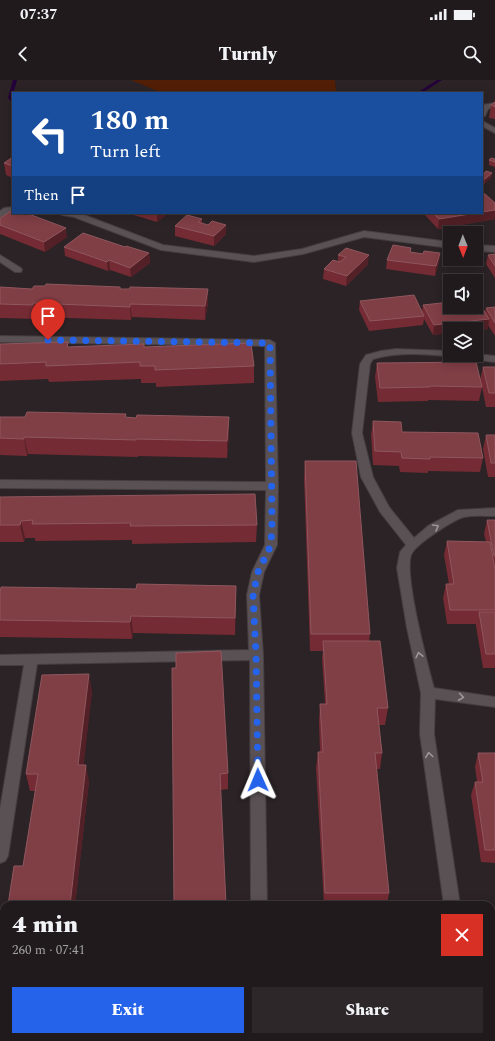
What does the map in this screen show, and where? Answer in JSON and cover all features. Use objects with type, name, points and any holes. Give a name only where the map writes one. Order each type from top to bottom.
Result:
[{"type":"street","points":[[483,112],[485,107],[495,105]]},
{"type":"street","points":[[483,124],[495,131]]},
{"type":"street","points":[[0,215],[7,210],[12,209]]},
{"type":"street","points":[[70,214],[161,247],[254,259],[303,251],[364,234],[443,244]]},
{"type":"street","points":[[483,248],[495,249]]},
{"type":"street","points":[[0,258],[18,270]]},
{"type":"street","points":[[0,339],[270,343],[272,486],[271,545],[258,572],[253,595],[256,655],[259,901]]},
{"type":"street","points":[[413,545],[384,509],[367,477],[357,433],[365,364],[369,357],[376,353],[394,352],[495,359]]},
{"type":"street","points":[[0,484],[272,486]]},
{"type":"street","points":[[451,901],[434,794],[427,734],[428,692],[413,628],[403,568],[406,552],[432,529],[462,513],[495,512]]},
{"type":"street","points":[[0,660],[256,655]]},
{"type":"street","points":[[0,856],[31,659]]},
{"type":"street","points":[[428,692],[495,702]]},
{"type":"shaded area","points":[[131,80],[335,80],[336,92],[160,92]]},
{"type":"building","points":[[12,158],[12,166],[4,163]]},
{"type":"building","points":[[491,158],[495,159],[495,162],[489,160]]},
{"type":"building","points":[[486,171],[492,173],[485,179],[483,178],[483,175]]},
{"type":"building","points":[[483,194],[495,203],[495,210],[483,212]]},
{"type":"building","points":[[12,211],[12,214],[29,214],[66,228],[44,242],[0,225],[0,218]]},
{"type":"building","points":[[434,214],[470,214],[439,219]]},
{"type":"building","points":[[187,215],[202,219],[198,222],[208,225],[212,221],[226,225],[214,236],[175,226]]},
{"type":"building","points":[[83,233],[125,247],[126,246],[149,253],[130,268],[109,260],[107,262],[64,247]]},
{"type":"building","points":[[393,245],[411,248],[410,252],[423,254],[424,251],[440,253],[436,266],[387,260]]},
{"type":"building","points":[[346,248],[369,255],[347,276],[324,269],[333,260],[340,262],[346,257],[338,255]]},
{"type":"building","points":[[495,254],[495,266],[488,255]]},
{"type":"building","points":[[46,284],[120,287],[120,289],[130,289],[130,287],[208,289],[205,306],[130,304],[130,307],[33,303],[33,305],[0,304],[0,287],[32,289],[34,286],[45,286]]},
{"type":"building","points":[[414,295],[424,316],[370,321],[360,301]]},
{"type":"building","points":[[443,303],[443,314],[483,314],[483,309],[489,319],[462,322],[443,322],[443,324],[434,325],[423,305]]},
{"type":"building","points":[[495,307],[495,323],[486,308]]},
{"type":"building","points":[[68,342],[67,347],[144,344],[144,347],[251,343],[254,366],[155,370],[155,366],[140,366],[140,362],[46,366],[46,362],[0,364],[0,344]]},
{"type":"building","points":[[476,362],[482,387],[430,386],[380,388],[377,363]]},
{"type":"building","points":[[483,367],[495,367],[495,393],[489,393]]},
{"type":"building","points":[[27,412],[126,414],[125,417],[136,418],[137,415],[229,417],[227,441],[24,437],[24,439],[0,438],[0,417],[25,417]]},
{"type":"building","points":[[373,421],[401,422],[402,432],[478,433],[483,458],[402,458],[401,452],[375,451]]},
{"type":"building","points":[[486,435],[495,435],[495,463],[491,463]]},
{"type":"building","points":[[305,461],[356,461],[370,634],[311,634]]},
{"type":"building","points":[[255,494],[257,525],[130,526],[131,523],[32,524],[33,520],[21,521],[20,525],[0,525],[0,497]]},
{"type":"building","points":[[487,520],[495,520],[495,556],[494,556]]},
{"type":"building","points":[[447,541],[490,542],[495,570],[495,610],[450,610],[446,584],[454,584]]},
{"type":"building","points":[[137,584],[236,586],[235,618],[131,616],[130,622],[0,620],[1,587],[136,589]]},
{"type":"building","points":[[479,612],[495,612],[495,654],[486,654]]},
{"type":"building","points":[[323,641],[380,641],[388,708],[377,708],[382,753],[375,753],[389,893],[325,893],[318,752],[323,752],[320,704],[327,704]]},
{"type":"building","points":[[221,651],[228,773],[220,774],[226,901],[174,901],[172,668],[176,668],[176,653]]},
{"type":"building","points":[[89,674],[78,765],[86,765],[70,901],[9,901],[14,866],[23,866],[38,774],[26,774],[42,675]]},
{"type":"building","points":[[478,753],[495,753],[495,850],[485,850],[475,782],[483,782]]},
{"type":"waterway","points":[[12,101],[10,98],[15,80]]},
{"type":"waterway","points":[[421,92],[440,80]]},
{"type":"route","points":[[48,340],[270,343],[271,545],[258,572],[253,595],[256,655],[258,780]]}]
